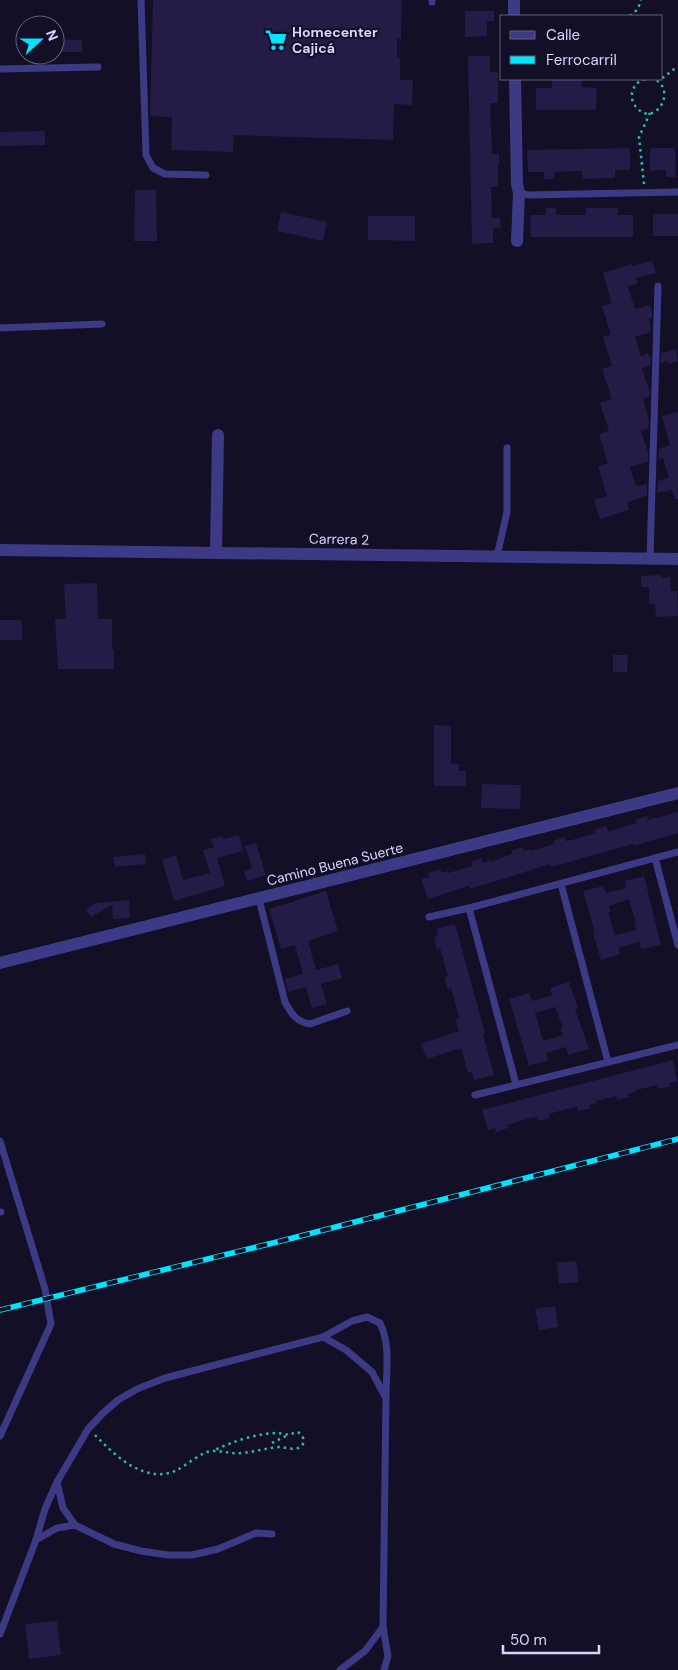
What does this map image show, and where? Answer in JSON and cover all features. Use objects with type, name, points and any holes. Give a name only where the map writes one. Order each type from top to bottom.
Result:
[{"type":"street","points":[[514,0],[514,15]]},
{"type":"street","points":[[515,80],[517,184],[519,193],[517,241]]},
{"type":"street","points":[[216,553],[218,435]]},
{"type":"street","name":"Carrera 2","points":[[0,550],[678,559]]},
{"type":"street","name":"Camino Buena Suerte","points":[[0,963],[678,793]]},
{"type":"lane","points":[[141,0],[146,154],[153,168],[165,174],[206,175]]},
{"type":"lane","points":[[0,69],[98,67]]},
{"type":"lane","points":[[519,193],[529,195],[678,192]]},
{"type":"lane","points":[[650,558],[658,286]]},
{"type":"lane","points":[[0,328],[102,324]]},
{"type":"lane","points":[[497,556],[507,512],[507,448]]},
{"type":"lane","points":[[429,917],[678,852]]},
{"type":"lane","points":[[655,858],[678,945]]},
{"type":"lane","points":[[560,884],[608,1062]]},
{"type":"lane","points":[[259,899],[285,1002],[294,1017],[310,1024],[347,1011]]},
{"type":"lane","points":[[469,908],[516,1084]]},
{"type":"lane","points":[[475,1095],[678,1045]]},
{"type":"lane","points":[[0,1141],[45,1289],[51,1324],[0,1436]]},
{"type":"lane","points":[[0,1634],[36,1540],[45,1509],[57,1482],[88,1429],[118,1400],[137,1389],[165,1378],[323,1336],[352,1321],[367,1318],[380,1323],[386,1335],[383,1626],[388,1656],[384,1670]]},
{"type":"lane","points":[[323,1336],[346,1350],[372,1372],[386,1398]]},
{"type":"lane","points":[[57,1482],[63,1508],[75,1525],[114,1544],[141,1552],[192,1555],[218,1549],[256,1533],[272,1534]]},
{"type":"lane","points":[[36,1540],[57,1528],[75,1525]]},
{"type":"lane","points":[[340,1670],[365,1651],[383,1626]]},
{"type":"path","points":[[631,15],[638,9],[641,0]]},
{"type":"path","points":[[663,77],[672,69],[678,67]]},
{"type":"path","points":[[643,80],[634,86],[632,97],[636,107],[650,113],[660,110],[667,100],[666,88],[660,80]]},
{"type":"path","points":[[643,193],[644,180],[639,137],[650,113]]},
{"type":"path","points":[[88,1429],[110,1451],[129,1465],[161,1476],[177,1470],[189,1461],[224,1445],[257,1435],[278,1432],[288,1436]]},
{"type":"path","points":[[213,1451],[226,1454],[288,1446],[292,1449],[297,1449],[304,1442],[301,1434],[296,1432],[272,1443]]},
{"type":"path","points":[[271,1434],[274,1447]]},
{"type":"building","name":"Homecenter Cajicá","points":[[153,0],[402,0],[401,39],[397,39],[397,58],[400,58],[400,80],[413,80],[412,105],[394,104],[393,140],[234,135],[233,152],[171,150],[172,117],[150,116]]},
{"type":"building","points":[[465,11],[494,11],[494,21],[487,21],[487,36],[465,37]]},
{"type":"building","points":[[65,39],[82,40],[82,52],[65,52]]},
{"type":"building","points":[[468,56],[490,56],[490,72],[498,72],[498,103],[490,103],[492,154],[499,154],[498,187],[491,187],[492,218],[500,218],[501,228],[493,228],[493,243],[472,244]]},
{"type":"building","points":[[552,80],[582,80],[581,87],[597,88],[596,110],[536,110],[536,88],[552,88]]},
{"type":"building","points":[[45,131],[45,145],[0,146],[0,132]]},
{"type":"building","points":[[630,148],[630,170],[615,170],[615,178],[583,179],[582,171],[554,172],[554,179],[544,179],[544,172],[528,172],[527,150]]},
{"type":"building","points":[[650,148],[675,148],[676,177],[666,177],[666,170],[650,171]]},
{"type":"building","points":[[135,190],[156,190],[157,241],[134,241]]},
{"type":"building","points":[[546,208],[556,208],[556,215],[586,215],[586,208],[618,208],[618,215],[633,215],[633,237],[531,237],[530,215],[546,215]]},
{"type":"building","points":[[281,212],[327,222],[323,241],[277,231]]},
{"type":"building","points":[[653,214],[678,214],[678,236],[653,236]]},
{"type":"building","points":[[368,216],[415,216],[415,241],[368,240]]},
{"type":"building","points":[[652,261],[656,273],[636,278],[638,283],[628,287],[635,309],[650,305],[652,313],[652,318],[649,318],[651,332],[635,337],[641,356],[648,353],[651,356],[650,366],[642,368],[650,393],[649,397],[643,399],[649,420],[648,429],[641,431],[648,452],[648,462],[630,467],[636,486],[647,484],[647,496],[627,502],[629,510],[600,519],[594,500],[607,496],[598,467],[608,463],[599,434],[609,431],[600,403],[612,399],[602,369],[612,366],[603,337],[611,335],[602,306],[612,303],[603,273],[632,264],[632,266]]},
{"type":"building","points":[[676,349],[678,361],[668,364],[667,361],[661,363],[661,353]]},
{"type":"building","points":[[678,412],[678,499],[675,499],[672,490],[657,493],[658,481],[669,478],[663,458],[658,459],[659,449],[670,445],[662,416]]},
{"type":"building","points":[[661,575],[661,578],[670,577],[671,591],[677,591],[678,616],[656,617],[655,604],[649,604],[649,587],[641,587],[641,576]]},
{"type":"building","points":[[97,583],[98,619],[112,619],[114,669],[58,669],[55,619],[66,619],[64,584]]},
{"type":"building","points":[[0,620],[22,620],[22,640],[0,640]]},
{"type":"building","points":[[613,655],[628,655],[627,672],[613,672]]},
{"type":"building","points":[[434,725],[451,726],[451,764],[459,764],[459,771],[466,771],[466,786],[434,786]]},
{"type":"building","points":[[482,784],[521,785],[520,809],[481,808]]},
{"type":"building","points":[[678,812],[678,833],[633,846],[633,844],[551,867],[550,864],[470,889],[469,886],[428,899],[423,885],[422,879],[430,877],[428,873],[440,869],[442,873],[448,871],[448,873],[472,866],[471,862],[482,858],[483,863],[490,860],[490,862],[512,854],[511,851],[523,847],[524,851],[530,849],[531,851],[554,844],[553,841],[564,837],[566,841],[572,840],[596,833],[594,830],[606,826],[608,831],[614,830],[636,823],[635,820],[647,816],[648,820]]},
{"type":"building","points":[[239,835],[243,851],[217,858],[225,886],[174,901],[162,860],[176,855],[183,880],[210,873],[203,850],[214,847],[211,839],[222,836],[223,839]]},
{"type":"building","points":[[256,843],[266,875],[247,881],[244,871],[252,868],[245,846]]},
{"type":"building","points":[[145,854],[146,864],[115,867],[113,857]]},
{"type":"building","points":[[644,876],[661,945],[641,949],[639,942],[618,948],[620,954],[601,960],[583,891],[603,886],[606,893],[626,888],[625,881]],"holes":[[[629,899],[636,923],[634,923],[636,930],[615,935],[608,913],[611,912],[609,906]]]},
{"type":"building","points":[[326,891],[338,931],[308,941],[316,970],[338,964],[342,978],[321,984],[327,1004],[312,1008],[306,987],[288,992],[285,979],[303,974],[295,945],[281,949],[269,909]]},
{"type":"building","points":[[129,900],[130,918],[113,919],[112,905],[91,917],[86,909],[96,903]]},
{"type":"building","points":[[455,924],[485,1033],[483,1034],[494,1075],[474,1080],[472,1072],[468,1073],[461,1048],[427,1059],[421,1044],[459,1031],[455,1019],[459,1018],[455,1002],[451,988],[448,989],[444,977],[448,976],[440,948],[437,949],[434,937],[438,936],[436,929]]},
{"type":"building","points":[[569,982],[578,1008],[575,1009],[589,1049],[568,1055],[566,1047],[546,1053],[548,1060],[529,1066],[509,999],[529,993],[532,1001],[552,995],[550,988]],"holes":[[[555,1007],[563,1028],[560,1029],[563,1035],[543,1041],[535,1013]]]},
{"type":"building","points":[[673,1060],[677,1081],[669,1083],[670,1086],[658,1089],[657,1085],[636,1090],[636,1092],[628,1094],[629,1097],[617,1100],[616,1096],[596,1101],[597,1103],[589,1105],[590,1108],[578,1111],[577,1107],[570,1108],[549,1114],[550,1118],[538,1121],[537,1117],[530,1118],[507,1125],[508,1128],[496,1132],[495,1128],[488,1130],[482,1110]]},
{"type":"building","points":[[576,1261],[579,1282],[559,1284],[557,1263]]},
{"type":"building","points":[[555,1306],[558,1327],[539,1330],[535,1309]]},
{"type":"building","points":[[57,1621],[61,1655],[29,1659],[25,1624]]},
{"type":"railway","points":[[0,1310],[281,1241],[678,1139]]},
{"type":"place","name":"Homecenter Cajicá","points":[[276,40]]}]
